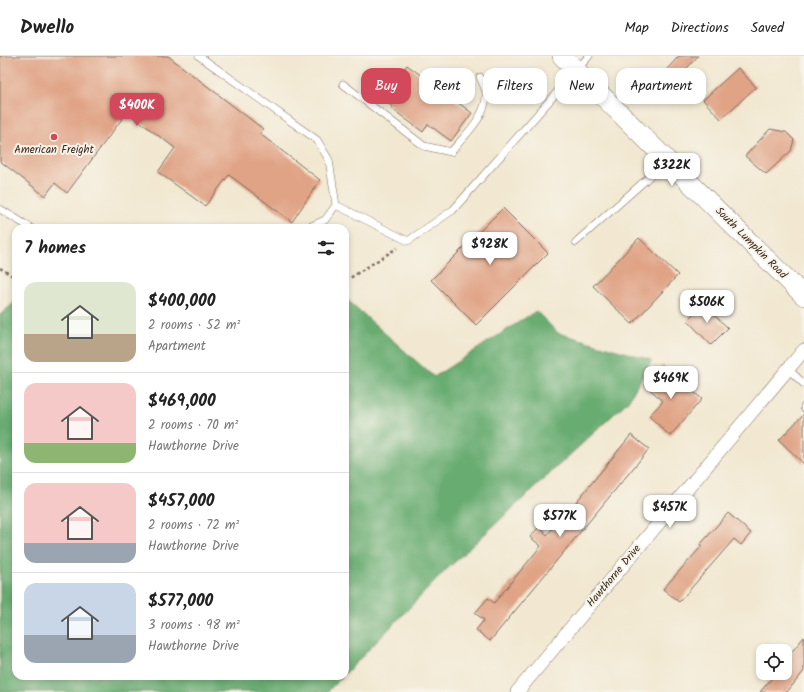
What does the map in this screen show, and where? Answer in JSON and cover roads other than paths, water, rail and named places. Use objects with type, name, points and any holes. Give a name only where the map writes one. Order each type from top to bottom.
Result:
[{"type":"main road","name":"South Lumpkin Road","points":[[562,56],[574,68]]},
{"type":"main road","name":"South Lumpkin Road","points":[[608,102],[804,296]]},
{"type":"street","name":"Hawthorne Drive","points":[[517,692],[804,350]]},
{"type":"lane","points":[[199,56],[317,140],[329,160],[336,205],[325,220],[316,224]]},
{"type":"lane","points":[[578,68],[589,56]]},
{"type":"lane","points":[[343,84],[424,146],[452,152],[481,114],[485,105],[486,94],[480,76]]},
{"type":"lane","points":[[336,205],[408,241],[453,210],[555,94]]},
{"type":"lane","points":[[576,242],[668,161]]},
{"type":"lane","points":[[0,209],[24,224]]},
{"type":"lane","points":[[788,369],[804,384]]},
{"type":"place","name":"American Freight","points":[[54,137]]}]
